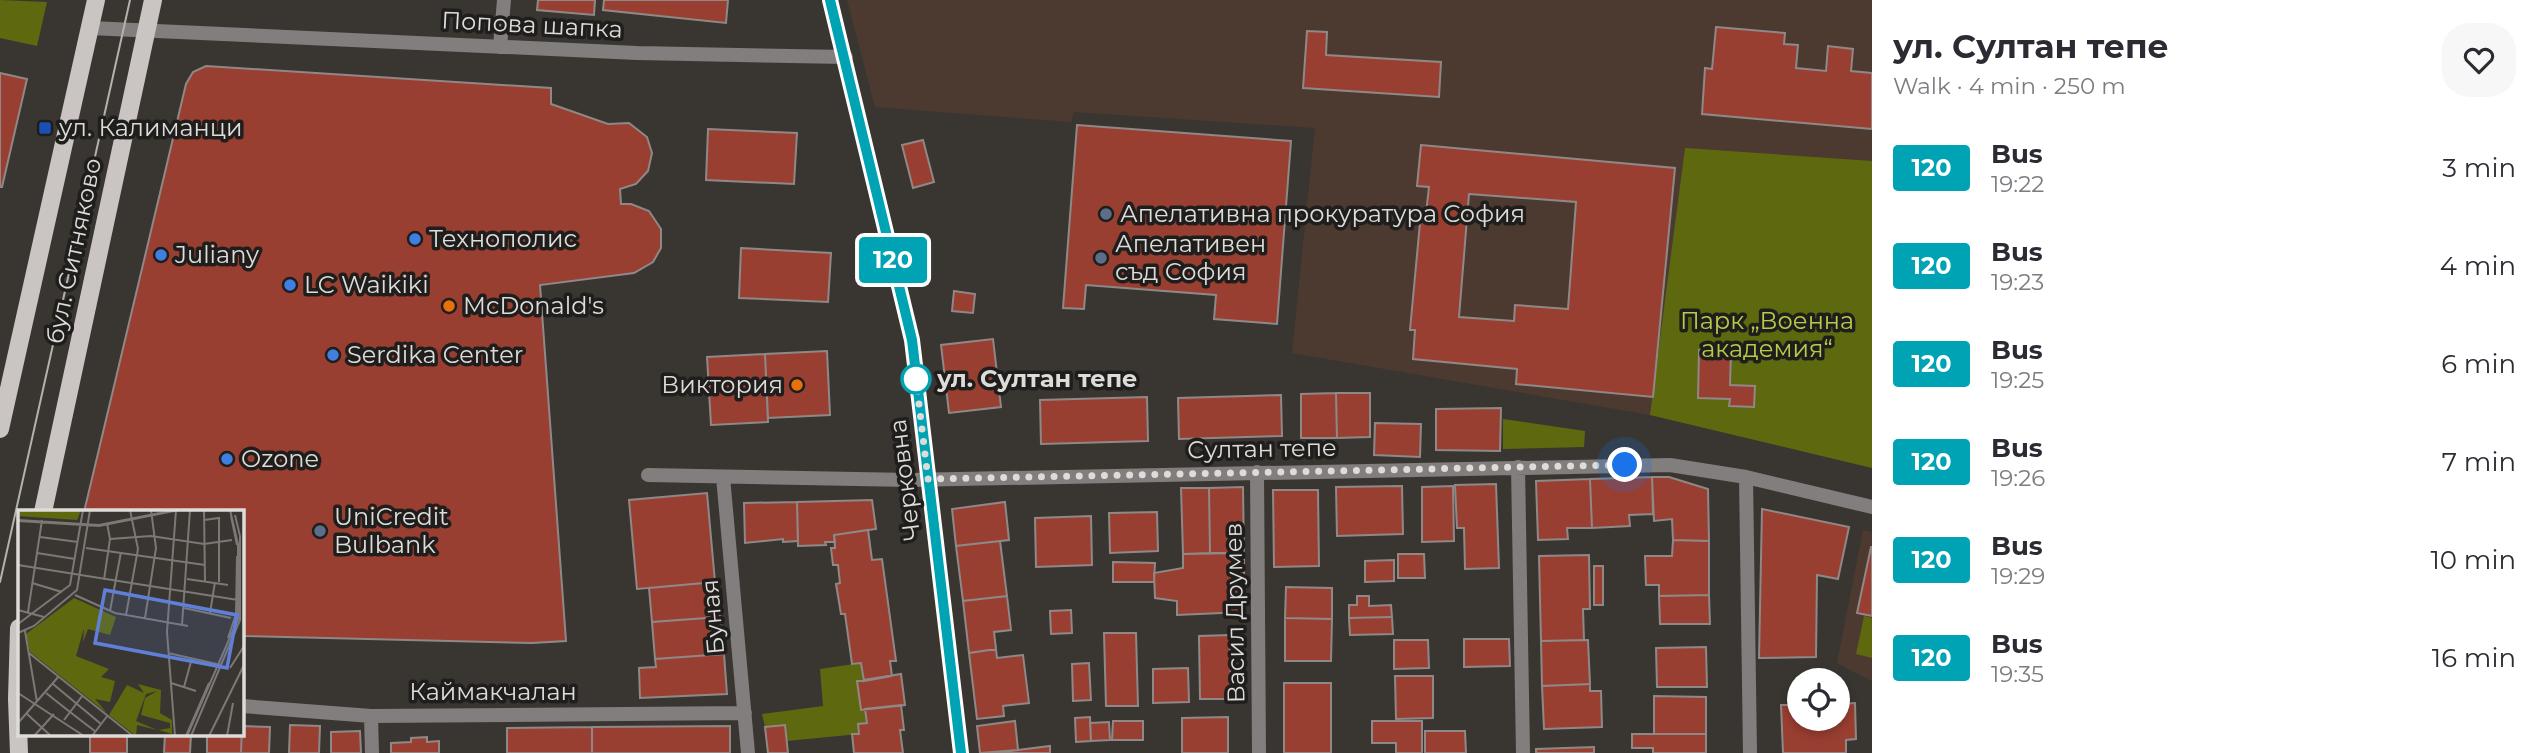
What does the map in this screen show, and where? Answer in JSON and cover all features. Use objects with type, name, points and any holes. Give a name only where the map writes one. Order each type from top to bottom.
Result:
[{"type":"main road","name":"бул. Ситняково","points":[[0,429],[96,0]]},
{"type":"main road","name":"бул. Ситняково","points":[[43,510],[153,0]]},
{"type":"main road","points":[[18,664],[18,726]]},
{"type":"street","points":[[500,47],[504,0]]},
{"type":"street","name":"Черковна","points":[[830,0],[846,57],[912,340],[961,753]]},
{"type":"street","name":"Попова шапка","points":[[90,28],[671,55],[846,57]]},
{"type":"street","name":"Султан тепе","points":[[649,475],[928,479],[1670,465],[1745,477],[1872,506]]},
{"type":"street","points":[[1518,467],[1523,753]]},
{"type":"street","name":"Васил Друмев","points":[[1257,472],[1259,753]]},
{"type":"street","name":"Буная","points":[[723,477],[748,753]]},
{"type":"street","points":[[1745,477],[1750,753]]},
{"type":"street","name":"Каймакчалан","points":[[243,706],[370,716],[745,713]]},
{"type":"street","points":[[370,716],[372,753]]},
{"type":"shaded area","points":[[847,0],[1872,0],[1872,468],[1650,415],[1292,353],[1315,128],[1074,112],[1071,122],[875,107]]},
{"type":"shaded area","points":[[1863,530],[1872,532],[1872,681],[1837,663]]},
{"type":"green space","points":[[0,0],[47,2],[37,46],[0,38]]},
{"type":"green space","name":"Парк „Военна академия“","points":[[1685,148],[1872,161],[1872,468],[1650,415]]},
{"type":"green space","points":[[1503,419],[1585,431],[1584,447],[1503,449]]},
{"type":"green space","points":[[1864,616],[1872,618],[1872,658],[1856,654]]},
{"type":"green space","points":[[861,663],[864,681],[857,682],[861,709],[865,709],[867,723],[858,724],[859,734],[787,741],[785,725],[765,727],[762,714],[823,706],[820,669]]},
{"type":"building","points":[[538,0],[595,0],[594,15],[537,10]]},
{"type":"building","points":[[604,0],[728,0],[726,23],[603,10]]},
{"type":"building","points":[[1716,27],[1785,33],[1784,44],[1798,45],[1796,68],[1826,71],[1828,46],[1853,49],[1851,71],[1872,73],[1872,129],[1702,114],[1705,68],[1712,69]]},
{"type":"building","points":[[1307,31],[1327,32],[1326,55],[1441,62],[1439,97],[1303,88]]},
{"type":"building","name":"Serdika Center","points":[[206,66],[551,88],[551,104],[608,124],[629,123],[647,137],[652,153],[648,171],[636,184],[620,189],[621,204],[631,204],[649,211],[661,229],[661,248],[653,262],[634,273],[540,285],[566,641],[532,643],[243,636],[243,510],[84,510],[186,84],[193,72]]},
{"type":"building","points":[[0,73],[27,79],[2,187],[0,187]]},
{"type":"building","points":[[1077,125],[1291,141],[1277,324],[1214,319],[1216,295],[1086,285],[1084,309],[1063,308]]},
{"type":"building","points":[[708,129],[797,133],[794,184],[706,180]]},
{"type":"building","points":[[923,140],[934,182],[913,188],[902,145]]},
{"type":"building","points":[[1421,145],[1675,168],[1653,397],[1516,384],[1517,369],[1413,359],[1415,330],[1410,330],[1421,212],[1426,213],[1429,187],[1417,186]],"holes":[[[1469,194],[1576,202],[1568,309],[1515,305],[1514,321],[1459,317]]]},
{"type":"building","points":[[741,248],[831,253],[828,302],[739,298]]},
{"type":"building","points":[[954,291],[975,294],[973,313],[952,311]]},
{"type":"building","points":[[993,339],[1001,407],[949,413],[941,345]]},
{"type":"building","points":[[1699,350],[1731,351],[1730,385],[1755,386],[1754,407],[1729,406],[1730,399],[1698,398]]},
{"type":"building","name":"Виктория","points":[[827,351],[830,415],[768,418],[765,354]]},
{"type":"building","points":[[765,354],[768,422],[711,425],[707,357]]},
{"type":"building","points":[[1336,393],[1370,393],[1370,437],[1337,438]]},
{"type":"building","points":[[1336,393],[1337,438],[1301,438],[1301,394]]},
{"type":"building","points":[[1281,395],[1282,436],[1179,439],[1178,398]]},
{"type":"building","points":[[1147,397],[1148,441],[1041,444],[1040,400]]},
{"type":"building","points":[[1501,408],[1500,451],[1436,450],[1436,409]]},
{"type":"building","points":[[1375,423],[1421,424],[1420,457],[1374,455]]},
{"type":"building","points":[[1652,477],[1669,477],[1708,489],[1709,541],[1673,540],[1672,519],[1654,521]]},
{"type":"building","points":[[1652,477],[1653,514],[1629,515],[1630,526],[1592,528],[1590,479]]},
{"type":"building","points":[[1590,479],[1592,528],[1567,528],[1568,539],[1538,540],[1536,481]]},
{"type":"building","points":[[1496,484],[1499,568],[1465,569],[1464,528],[1457,528],[1455,485]]},
{"type":"building","points":[[1402,486],[1403,534],[1337,536],[1336,487]]},
{"type":"building","points":[[1453,486],[1454,541],[1422,542],[1422,487]]},
{"type":"building","points":[[1243,487],[1244,553],[1210,553],[1209,488]]},
{"type":"building","points":[[1181,488],[1209,488],[1210,553],[1183,554]]},
{"type":"building","points":[[1273,490],[1318,490],[1319,566],[1274,567]]},
{"type":"building","points":[[707,493],[715,582],[637,589],[629,500]]},
{"type":"building","points":[[872,500],[876,529],[834,535],[835,542],[825,542],[826,545],[798,546],[797,502]]},
{"type":"building","points":[[797,502],[798,541],[783,542],[783,539],[745,543],[744,503]]},
{"type":"building","points":[[1005,502],[1009,540],[956,546],[952,509]]},
{"type":"building","points":[[1762,509],[1849,527],[1838,579],[1817,575],[1816,657],[1759,658]]},
{"type":"building","points":[[1157,512],[1158,551],[1110,553],[1109,513]]},
{"type":"building","points":[[1091,516],[1092,565],[1036,567],[1035,518]]},
{"type":"building","points":[[868,530],[872,560],[882,559],[896,661],[890,661],[892,676],[864,681],[861,663],[852,664],[845,614],[841,614],[836,584],[840,583],[838,565],[833,565],[831,548],[835,548],[834,535]]},
{"type":"building","points":[[1673,540],[1709,541],[1709,595],[1659,596],[1659,585],[1646,585],[1645,556],[1672,556]]},
{"type":"building","points":[[1000,541],[1007,596],[963,601],[956,546]]},
{"type":"building","points":[[1872,547],[1872,616],[1857,613]]},
{"type":"building","points":[[1244,553],[1244,612],[1177,615],[1177,601],[1155,598],[1154,573],[1183,568],[1183,554]]},
{"type":"building","points":[[1398,554],[1424,554],[1425,578],[1398,578]]},
{"type":"building","points":[[1589,555],[1590,609],[1583,609],[1584,640],[1541,641],[1539,556]]},
{"type":"building","points":[[1394,560],[1394,581],[1365,582],[1365,561]]},
{"type":"building","points":[[1113,562],[1155,563],[1154,582],[1113,582]]},
{"type":"building","points":[[1594,566],[1603,566],[1603,605],[1594,605]]},
{"type":"building","points":[[715,582],[720,617],[652,622],[649,588]]},
{"type":"building","points":[[1286,587],[1332,588],[1332,619],[1285,618]]},
{"type":"building","points":[[1709,595],[1710,624],[1660,624],[1659,596]]},
{"type":"building","points":[[1007,596],[1011,630],[994,632],[996,649],[969,653],[963,601]]},
{"type":"building","points":[[1357,596],[1369,596],[1369,606],[1391,605],[1392,617],[1349,618],[1349,605],[1357,605]]},
{"type":"building","points":[[1071,610],[1072,633],[1051,634],[1050,611]]},
{"type":"building","points":[[720,617],[724,654],[655,659],[652,622]]},
{"type":"building","points":[[1392,617],[1393,634],[1350,635],[1349,618]]},
{"type":"building","points":[[1285,618],[1332,619],[1331,661],[1285,661]]},
{"type":"building","points":[[1104,633],[1136,633],[1138,706],[1106,706]]},
{"type":"building","points":[[1230,635],[1231,699],[1200,699],[1199,636]]},
{"type":"building","points":[[1464,639],[1509,639],[1510,666],[1464,667]]},
{"type":"building","points":[[1394,640],[1428,640],[1429,668],[1394,669]]},
{"type":"building","points":[[1588,640],[1590,684],[1542,686],[1541,641]]},
{"type":"building","points":[[1706,647],[1707,687],[1657,687],[1656,648]]},
{"type":"building","points":[[996,649],[997,658],[1023,655],[1029,703],[1003,706],[1004,716],[977,719],[969,653]]},
{"type":"building","points":[[724,654],[727,694],[640,698],[639,668],[656,667],[655,659]]},
{"type":"building","points":[[1089,663],[1091,700],[1073,701],[1072,664]]},
{"type":"building","points":[[1188,668],[1189,702],[1153,703],[1153,669]]},
{"type":"building","points":[[901,674],[905,705],[861,710],[857,681]]},
{"type":"building","points":[[1395,676],[1433,676],[1433,718],[1396,719]]},
{"type":"building","points":[[1284,683],[1331,683],[1331,753],[1284,753]]},
{"type":"building","points":[[1590,684],[1590,691],[1601,691],[1602,727],[1544,729],[1542,686]]},
{"type":"building","points":[[1654,696],[1706,697],[1706,734],[1654,734]]},
{"type":"building","points":[[1850,703],[1855,703],[1856,739],[1846,740],[1846,753],[1783,753],[1781,705],[1787,705],[1787,731],[1850,731]]},
{"type":"building","points":[[901,705],[903,753],[854,753],[852,734],[859,734],[858,724],[867,723],[865,709]]},
{"type":"building","points":[[1090,717],[1091,741],[1076,742],[1075,718]]},
{"type":"building","points":[[1228,717],[1228,753],[1182,753],[1182,718]]},
{"type":"building","points":[[1015,721],[1018,750],[980,753],[977,726]]},
{"type":"building","points":[[1113,721],[1143,721],[1143,740],[1112,740]]},
{"type":"building","points":[[1372,721],[1422,721],[1422,753],[1396,753],[1396,743],[1372,743]]},
{"type":"building","points":[[1109,722],[1110,740],[1091,741],[1090,723]]},
{"type":"building","points":[[290,725],[320,726],[319,753],[289,753]]},
{"type":"building","points":[[785,725],[788,753],[768,753],[765,727]]},
{"type":"building","points":[[243,726],[270,727],[269,753],[241,753]]},
{"type":"building","points":[[730,726],[730,753],[592,753],[592,727]]},
{"type":"building","points":[[592,727],[592,753],[507,753],[507,728]]},
{"type":"building","points":[[360,731],[361,753],[331,753],[331,732]]},
{"type":"building","points":[[1425,731],[1465,731],[1466,753],[1425,753]]},
{"type":"building","points":[[1632,734],[1706,734],[1706,753],[1653,753],[1653,748],[1632,748]]},
{"type":"building","points":[[90,736],[127,736],[127,753],[90,753]]},
{"type":"building","points":[[165,736],[191,736],[190,753],[164,753]]},
{"type":"building","points":[[207,736],[242,736],[241,753],[207,753]]},
{"type":"building","points":[[427,737],[427,742],[439,741],[439,753],[391,753],[391,743],[411,742],[411,738]]},
{"type":"building","points":[[1050,746],[1050,753],[995,753],[1018,750]]},
{"type":"building","points":[[1594,747],[1594,753],[1536,753],[1536,749]]},
{"type":"tram line","points":[[0,582],[130,0]]},
{"type":"bus line","name":"120","points":[[830,0],[846,57],[912,340],[961,753]]},
{"type":"place","name":"ул. Калиманци","points":[[45,128]]},
{"type":"place","name":"Апелативна прокуратура София","points":[[1106,214]]},
{"type":"place","name":"Технополис","points":[[415,239]]},
{"type":"place","name":"Juliany","points":[[161,255]]},
{"type":"place","name":"Апелативен съд София","points":[[1101,258]]},
{"type":"place","name":"LC Waikiki","points":[[290,285]]},
{"type":"place","name":"McDonald's","points":[[449,306]]},
{"type":"place","name":"Serdika Center","points":[[333,355]]},
{"type":"place","name":"ул. Султан тепе","points":[[916,379]]},
{"type":"place","name":"Виктория","points":[[797,385]]},
{"type":"place","name":"Ozone","points":[[227,459]]},
{"type":"place","name":"UniCredit Bulbank","points":[[320,531]]},
{"type":"route","points":[[916,379],[928,479],[1625,465]]}]
